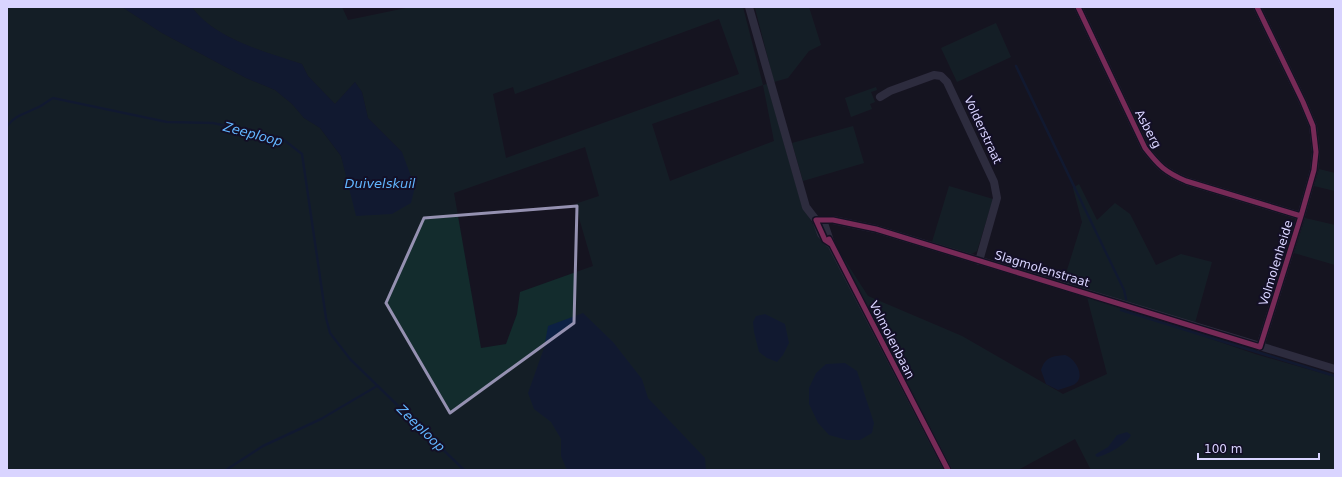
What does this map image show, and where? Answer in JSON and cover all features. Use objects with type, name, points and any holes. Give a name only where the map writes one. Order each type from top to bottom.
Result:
[{"type":"street","name":"Volmolenbaan","points":[[749,7],[806,207],[820,220],[948,470]]},
{"type":"street","name":"Asberg","points":[[1078,7],[1145,148],[1157,164],[1169,173],[1186,181],[1301,216]]},
{"type":"street","name":"Volmolenheide","points":[[1257,7],[1313,126],[1316,152],[1314,170],[1301,216],[1260,347]]},
{"type":"street","name":"Volderstraat","points":[[880,97],[890,90],[934,74],[941,76],[947,82],[997,190],[997,198],[979,260]]},
{"type":"street","name":"Slagmolenstraat","points":[[820,220],[843,222],[876,229],[1335,369]]},
{"type":"highlighted area","points":[[577,206],[574,323],[450,413],[386,303],[424,218]]},
{"type":"green space","points":[[7,7],[122,7],[162,33],[246,78],[275,90],[292,104],[304,118],[320,128],[341,156],[357,216],[402,152],[368,118],[362,92],[355,82],[335,104],[308,76],[302,64],[273,55],[227,36],[201,18],[192,7],[342,7],[348,20],[411,7],[743,7],[763,85],[767,84],[802,206],[817,231],[835,245],[868,296],[962,336],[1063,394],[1107,374],[1087,297],[1255,354],[1335,377],[1335,470],[1091,470],[1075,439],[1018,470],[7,470]],"holes":[[[719,19],[739,74],[506,158],[493,94],[513,87],[515,94]],[[763,85],[774,141],[670,181],[652,124]],[[585,147],[599,196],[575,204],[593,266],[520,292],[517,314],[506,344],[481,348],[454,193]]]},
{"type":"green space","points":[[809,7],[821,45],[809,51],[788,78],[774,82],[755,8]]},
{"type":"green space","points":[[996,23],[1011,57],[957,82],[941,48]]},
{"type":"green space","points":[[876,87],[877,90],[871,92],[875,102],[870,104],[872,109],[851,117],[845,98]]},
{"type":"green space","points":[[853,126],[864,163],[803,181],[792,143]]},
{"type":"green space","points":[[1319,169],[1335,173],[1335,191],[1314,186]]},
{"type":"green space","points":[[1079,184],[1097,220],[1115,203],[1130,214],[1156,265],[1181,254],[1212,262],[1195,323],[1063,283],[1082,222],[1073,188]]},
{"type":"green space","points":[[949,186],[993,199],[977,251],[970,255],[932,242]]},
{"type":"green space","points":[[1305,218],[1335,225],[1335,265],[1294,253]]},
{"type":"water","name":"Duivelskuil","points":[[122,7],[192,7],[201,18],[227,36],[258,49],[302,64],[308,76],[335,104],[355,82],[362,92],[368,118],[402,152],[415,187],[411,203],[392,214],[356,216],[341,156],[320,128],[304,118],[292,104],[275,90],[246,78],[162,33]]},
{"type":"water","points":[[583,313],[613,342],[642,379],[648,398],[705,458],[706,470],[568,470],[566,468],[561,456],[561,439],[551,422],[534,409],[528,393],[544,348],[548,326]]},
{"type":"water","points":[[765,314],[785,324],[789,343],[783,355],[777,362],[767,358],[759,352],[754,332],[753,322],[756,316]]},
{"type":"water","points":[[1065,355],[1076,364],[1080,373],[1079,378],[1073,385],[1058,390],[1046,384],[1041,370],[1045,362],[1050,358]]},
{"type":"water","points":[[845,363],[857,371],[874,423],[872,433],[860,440],[847,440],[829,435],[818,423],[809,404],[809,388],[816,373],[826,364]]},
{"type":"water","points":[[1127,432],[1131,435],[1126,442],[1111,452],[1097,457],[1095,455],[1108,447],[1117,435]]},
{"type":"waterway","points":[[1016,66],[1124,290],[1126,299]]},
{"type":"waterway","name":"Zeeploop","points":[[7,126],[16,117],[39,107],[53,98],[167,122],[213,123],[284,140],[302,154],[326,318],[330,333],[350,359],[464,470]]},
{"type":"waterway","points":[[1121,310],[1335,376]]},
{"type":"waterway","name":"Zeeploop","points":[[226,470],[263,446],[321,419],[377,386]]},
{"type":"cycle path","points":[[1078,7],[1145,148],[1159,164],[1173,175],[1186,181],[1301,216]]},
{"type":"cycle path","points":[[831,244],[825,240],[816,220],[833,220],[876,229],[1260,347],[1301,216],[1314,170],[1316,152],[1313,126],[1257,7]]},
{"type":"cycle path","points":[[829,239],[948,470]]}]
